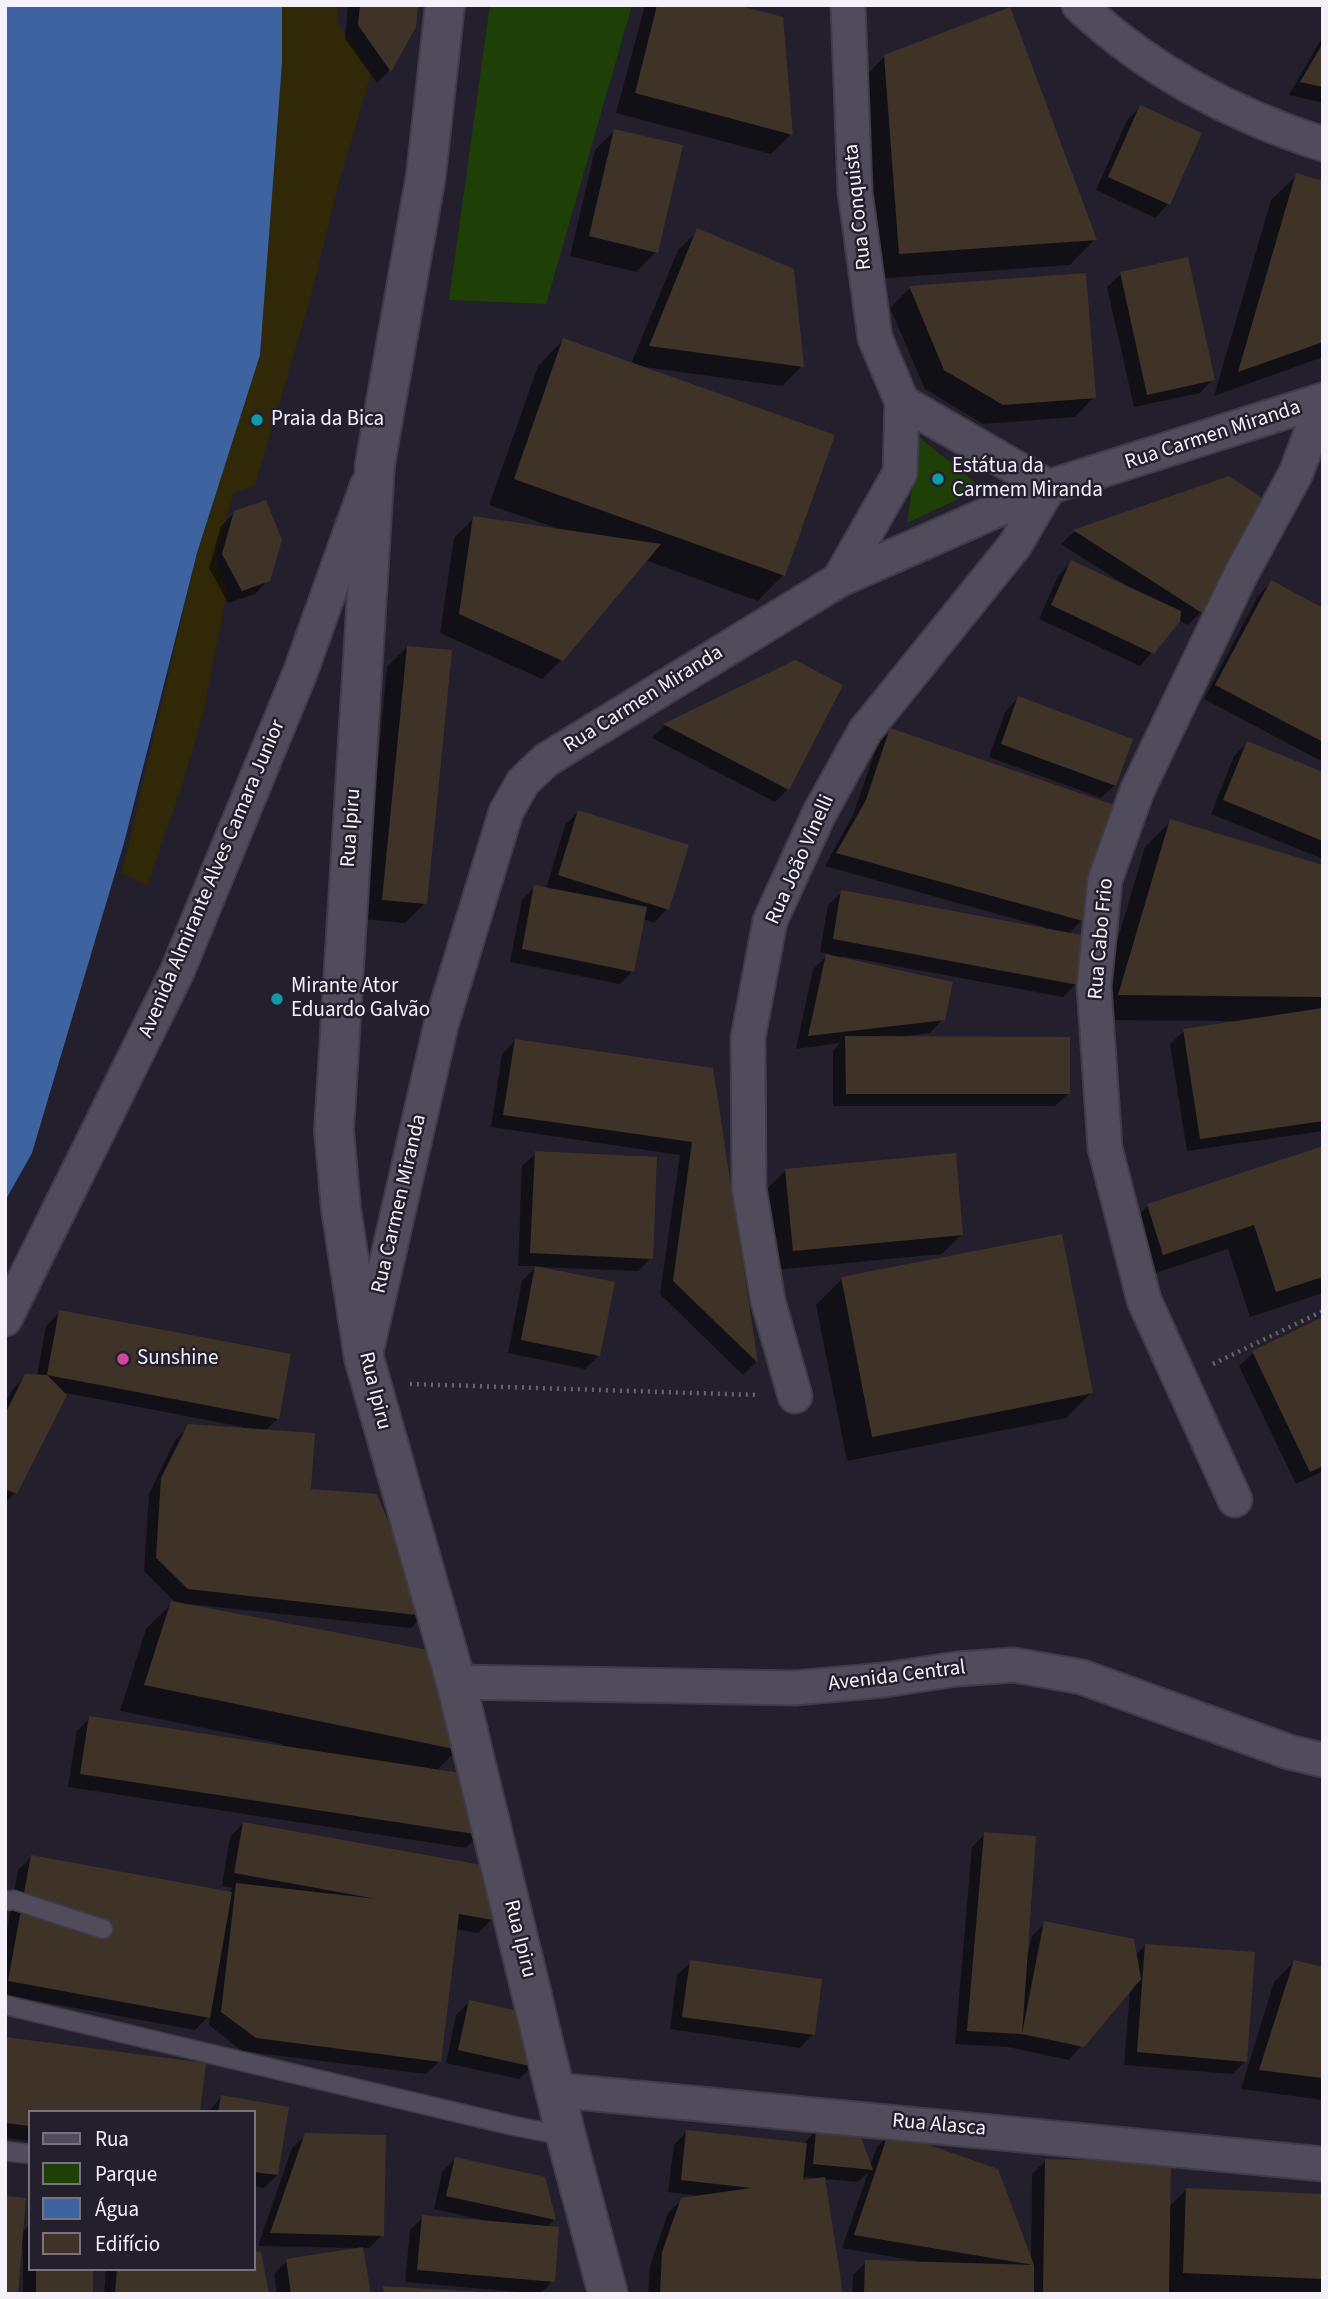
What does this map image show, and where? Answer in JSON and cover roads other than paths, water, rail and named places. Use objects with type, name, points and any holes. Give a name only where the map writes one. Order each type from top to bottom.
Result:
[{"type":"street","points":[[375,464],[426,175],[446,5]]},
{"type":"street","name":"Rua Conquista","points":[[848,5],[855,192],[875,338],[902,402]]},
{"type":"street","points":[[1079,5],[1165,73],[1219,103],[1323,144]]},
{"type":"street","name":"Rua Carmen Miranda","points":[[368,1370],[441,1025],[506,812],[523,782],[546,760],[839,580],[1049,487],[1323,401]]},
{"type":"street","name":"Rua Cabo Frio","points":[[1236,1500],[1144,1300],[1105,1147],[1094,986],[1105,880],[1137,791],[1241,574],[1296,473],[1323,401]]},
{"type":"street","points":[[839,580],[900,473],[902,402],[1049,487]]},
{"type":"street","name":"Avenida Almirante Alves Camara Junior","points":[[5,1319],[177,972],[300,673],[375,464]]},
{"type":"street","name":"Rua Ipiru","points":[[375,464],[334,1130],[341,1209],[368,1370],[456,1682],[566,2136],[608,2294]]},
{"type":"street","name":"Rua João Vinelli","points":[[795,1396],[768,1301],[749,1188],[748,1038],[770,920],[819,814],[865,731],[1015,545],[1049,487]]},
{"type":"street","name":"Avenida Central","points":[[456,1682],[795,1688],[1014,1665],[1082,1677],[1289,1752],[1323,1760]]},
{"type":"street","name":"Rua Alasca","points":[[555,2090],[1323,2164]]},
{"type":"lane","points":[[5,1901],[14,1900],[103,1929]]},
{"type":"lane","points":[[5,2005],[566,2136]]},
{"type":"lane","points":[[5,2151],[28,2154]]},
{"type":"water","points":[[5,5],[282,5],[282,63],[260,355],[197,553],[124,843],[32,1153],[5,1201]]},
{"type":"place","name":"Praia da Bica","points":[[257,420]]},
{"type":"place","name":"Estátua da Carmem Miranda","points":[[938,479]]},
{"type":"place","name":"Mirante Ator Eduardo Galvão","points":[[277,999]]},
{"type":"place","name":"Sunshine","points":[[123,1359]]}]
